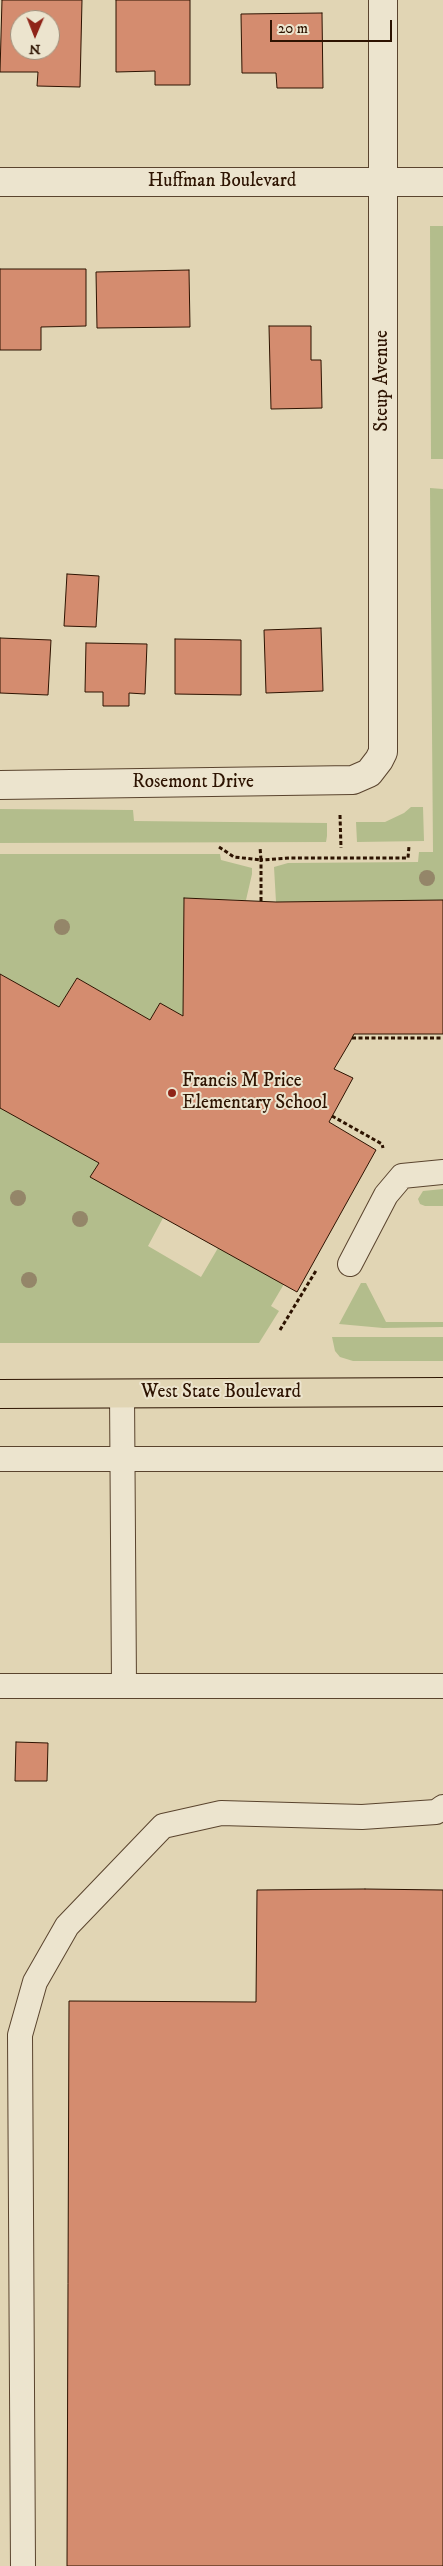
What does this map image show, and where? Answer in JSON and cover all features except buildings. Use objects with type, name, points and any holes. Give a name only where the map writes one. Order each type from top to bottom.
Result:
[{"type":"main road","name":"West State Boulevard","points":[[0,1394],[443,1392]]},
{"type":"street","name":"Steup Avenue","points":[[379,760],[382,752],[383,731],[383,0]]},
{"type":"street","name":"Huffman Boulevard","points":[[0,182],[443,182]]},
{"type":"street","name":"Rosemont Drive","points":[[0,785],[353,780],[369,773],[379,760]]},
{"type":"lane","points":[[350,1264],[386,1196],[402,1176],[443,1172]]},
{"type":"lane","points":[[122,1393],[124,1686]]},
{"type":"lane","points":[[0,1459],[443,1460]]},
{"type":"lane","points":[[0,1686],[443,1686]]},
{"type":"lane","points":[[23,2566],[20,2035],[35,1982],[67,1926],[164,1826],[221,1813],[362,1817],[436,1812],[443,1807]]},
{"type":"path","points":[[340,814],[341,848]]},
{"type":"path","points":[[219,847],[234,856],[261,860],[289,858],[408,858],[409,846]]},
{"type":"path","points":[[260,847],[262,901]]},
{"type":"path","points":[[352,1038],[443,1038]]},
{"type":"path","points":[[332,1116],[382,1144],[383,1157]]},
{"type":"green space","points":[[430,226],[443,226],[443,459],[431,459]]},
{"type":"green space","points":[[430,488],[443,489],[443,900],[276,902],[274,867],[288,863],[418,862],[419,852],[433,852]]},
{"type":"green space","points":[[411,807],[423,807],[424,841],[357,842],[356,822],[385,822],[404,813]]},
{"type":"green space","points":[[0,809],[133,810],[134,821],[327,823],[327,836],[326,842],[0,843]]},
{"type":"green space","points":[[0,854],[220,854],[221,860],[252,868],[252,874],[246,900],[184,898],[183,1016],[160,1003],[150,1020],[77,978],[59,1007],[0,974]]},
{"type":"green space","points":[[0,1108],[99,1163],[91,1177],[163,1218],[148,1246],[201,1277],[218,1248],[284,1284],[271,1306],[279,1311],[259,1343],[0,1343]]},
{"type":"green space","points":[[443,1189],[443,1206],[425,1206],[420,1204],[418,1199],[423,1191]]},
{"type":"green space","points":[[361,1283],[366,1283],[386,1322],[443,1322],[443,1327],[383,1328],[339,1324]]},
{"type":"green space","points":[[332,1337],[443,1337],[443,1361],[353,1361],[340,1357],[335,1351]]},
{"type":"place","name":"Francis M Price Elementary School","points":[[172,1093]]}]
